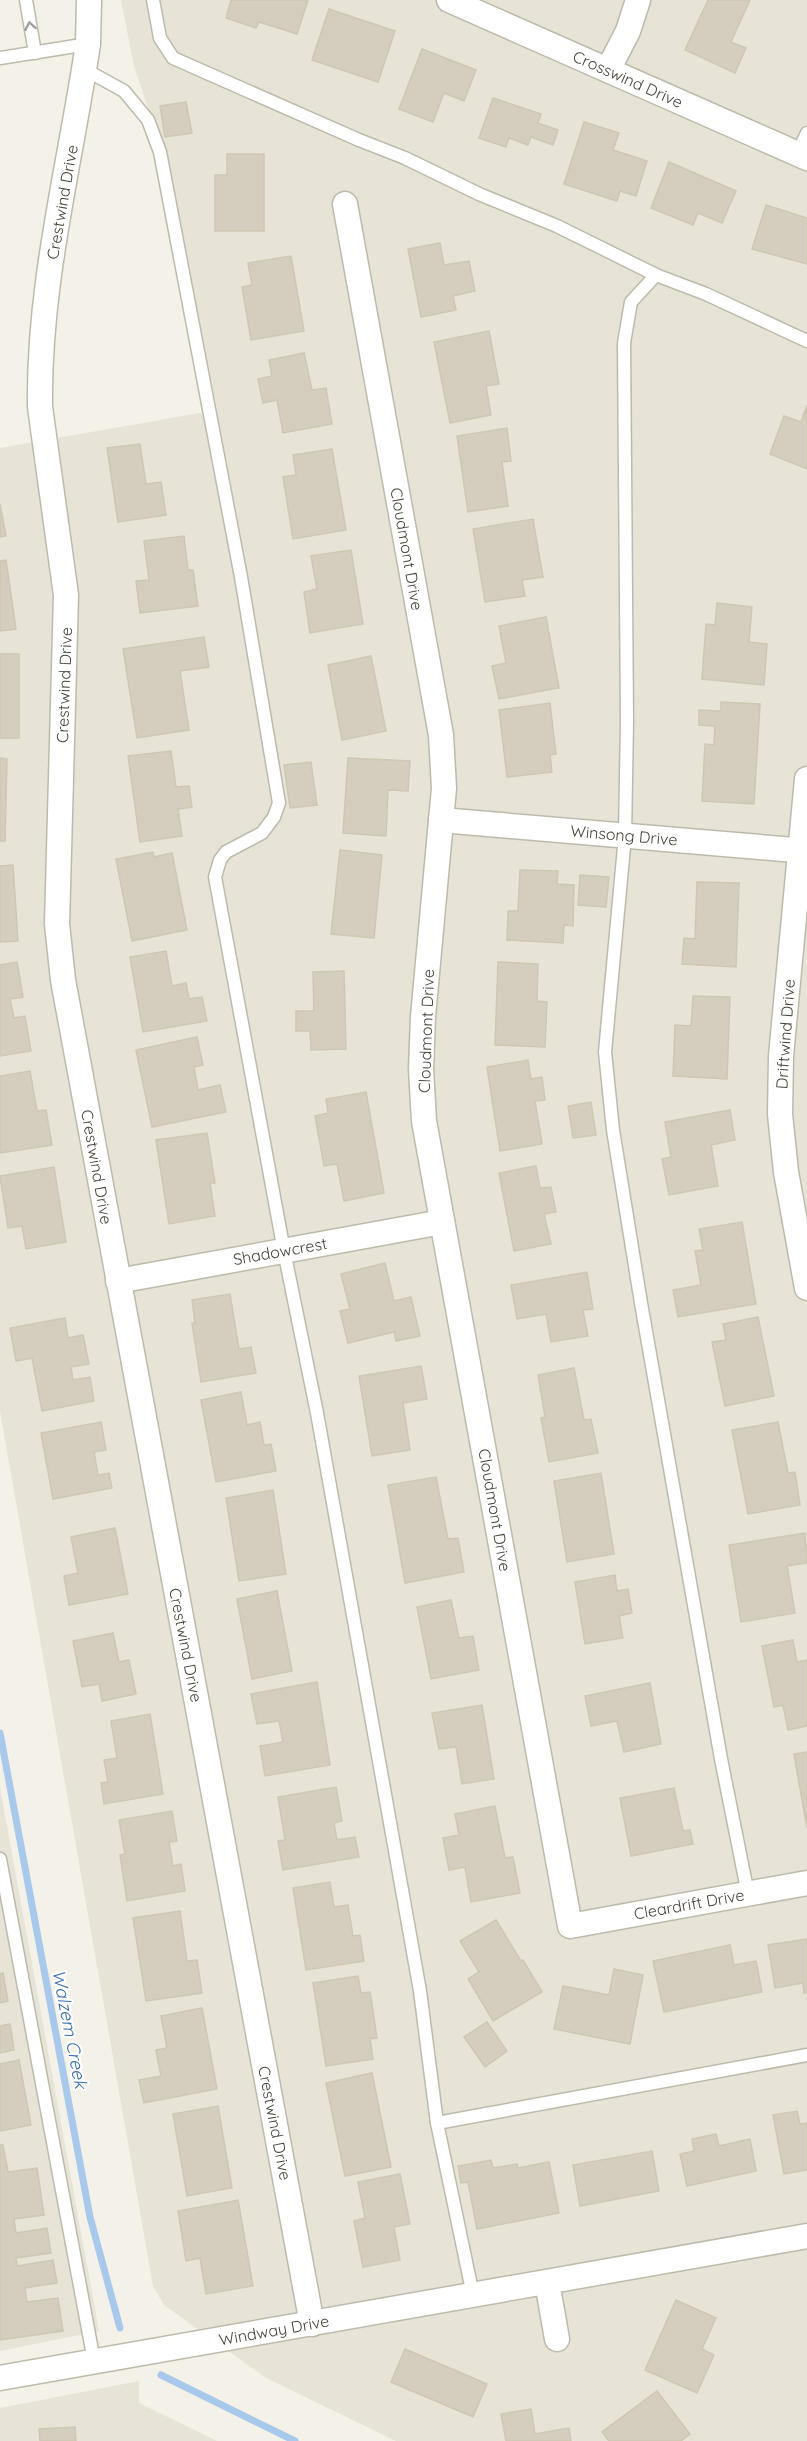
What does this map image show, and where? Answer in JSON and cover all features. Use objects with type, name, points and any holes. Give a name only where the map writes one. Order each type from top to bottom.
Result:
[{"type":"street","name":"Crestwind Drive","points":[[89,0],[88,44],[44,313],[40,407],[66,595],[57,924],[63,980],[312,2324]]},
{"type":"street","name":"Crosswind Drive","points":[[449,0],[608,70],[804,148]]},
{"type":"street","points":[[608,70],[628,31],[638,0]]},
{"type":"street","name":"Cloudmont Drive","points":[[345,204],[441,735],[444,788],[423,1017],[421,1069],[424,1121],[570,1926]]},
{"type":"street","name":"Driftwind Drive","points":[[807,779],[804,851],[781,1056],[780,1114],[786,1172],[807,1288]]},
{"type":"street","name":"Winsong Drive","points":[[441,820],[804,851]]},
{"type":"street","name":"Shadowcrest","points":[[118,1281],[442,1222]]},
{"type":"street","name":"Cleardrift Drive","points":[[570,1926],[807,1883]]},
{"type":"street","name":"Windway Drive","points":[[0,2378],[807,2236]]},
{"type":"street","points":[[548,2282],[557,2339]]},
{"type":"lane","points":[[26,0],[35,53]]},
{"type":"lane","points":[[153,0],[160,38],[173,58],[557,225],[656,275],[706,294],[807,341]]},
{"type":"lane","points":[[0,58],[88,44]]},
{"type":"lane","points":[[84,69],[124,91],[148,120],[160,152],[241,577],[279,803],[274,818],[262,833],[226,852],[220,860],[215,876],[284,1251],[317,1413],[420,1991],[437,2123],[473,2295]]},
{"type":"lane","points":[[656,275],[631,302],[624,343],[627,687],[625,836],[605,1052],[613,1130],[709,1690],[748,1894]]},
{"type":"lane","points":[[0,1859],[94,2361]]},
{"type":"lane","points":[[437,2123],[807,2055]]},
{"type":"shaded area","points":[[121,0],[807,0],[807,2441],[396,2441],[266,2378],[164,2305],[153,2286],[0,1411],[0,448],[217,410],[170,175],[134,66]]},
{"type":"shaded area","points":[[0,1788],[99,2331],[0,2351]]},
{"type":"shaded area","points":[[139,2381],[139,2403],[217,2441],[0,2441],[0,2408]]},
{"type":"building","points":[[231,0],[308,0],[297,34],[259,22],[256,28],[226,18]]},
{"type":"building","points":[[708,0],[750,0],[731,42],[746,48],[735,73],[685,50]]},
{"type":"building","points":[[329,9],[395,31],[378,82],[312,60]]},
{"type":"building","points":[[422,49],[476,70],[464,101],[444,93],[433,122],[399,109]]},
{"type":"building","points":[[493,98],[541,114],[538,123],[558,130],[553,145],[531,137],[528,145],[509,138],[506,147],[479,138]]},
{"type":"building","points":[[186,102],[192,133],[165,137],[160,106]]},
{"type":"building","points":[[584,122],[619,133],[613,150],[647,161],[636,196],[620,191],[617,201],[564,184]]},
{"type":"building","points":[[227,154],[264,154],[264,231],[215,231],[215,175],[227,175]]},
{"type":"building","points":[[669,162],[736,191],[722,223],[698,213],[693,225],[651,208]]},
{"type":"building","points":[[766,205],[807,218],[807,264],[752,249]]},
{"type":"building","points":[[440,243],[444,265],[469,261],[475,291],[453,296],[456,310],[421,317],[408,249]]},
{"type":"building","points":[[291,256],[304,331],[251,340],[242,287],[252,285],[248,263]]},
{"type":"building","points":[[489,331],[499,384],[486,386],[491,415],[450,423],[434,342]]},
{"type":"building","points":[[304,353],[312,390],[326,388],[332,424],[283,433],[277,400],[263,403],[258,379],[272,376],[269,360]]},
{"type":"building","points":[[807,405],[807,469],[770,454],[784,416],[801,422]]},
{"type":"building","points":[[507,428],[511,461],[502,462],[508,506],[468,512],[457,436]]},
{"type":"building","points":[[140,444],[146,484],[161,482],[166,515],[118,522],[107,448]]},
{"type":"building","points":[[332,449],[346,530],[293,539],[283,477],[296,475],[293,455]]},
{"type":"building","points":[[0,504],[6,536],[0,537]]},
{"type":"building","points":[[533,519],[543,577],[522,580],[525,596],[485,602],[473,529]]},
{"type":"building","points":[[184,536],[188,570],[193,570],[198,606],[140,613],[136,581],[149,580],[144,541]]},
{"type":"building","points":[[351,550],[363,624],[310,633],[304,592],[317,589],[311,556]]},
{"type":"building","points":[[6,560],[16,629],[0,631],[0,561]]},
{"type":"building","points":[[717,603],[752,607],[749,642],[767,644],[764,685],[702,679],[706,624],[715,625]]},
{"type":"building","points":[[546,617],[559,688],[499,699],[492,666],[506,663],[499,626]]},
{"type":"building","points":[[204,637],[209,667],[180,671],[189,730],[137,738],[123,649]]},
{"type":"building","points":[[0,654],[19,654],[19,738],[0,738]]},
{"type":"building","points":[[371,656],[386,731],[342,740],[328,665]]},
{"type":"building","points":[[721,702],[760,704],[754,804],[702,801],[705,744],[714,745],[715,726],[699,725],[699,710],[721,711]]},
{"type":"building","points":[[550,703],[556,754],[550,755],[552,772],[507,777],[499,710]]},
{"type":"building","points":[[171,751],[176,787],[189,786],[192,807],[178,809],[182,836],[140,842],[128,756]]},
{"type":"building","points":[[0,758],[7,759],[5,841],[0,841]]},
{"type":"building","points":[[348,758],[410,761],[408,791],[388,790],[386,836],[343,833]]},
{"type":"building","points":[[311,762],[317,805],[290,808],[284,765]]},
{"type":"building","points":[[340,850],[382,855],[374,938],[331,934]]},
{"type":"building","points":[[153,852],[154,857],[172,853],[187,930],[132,941],[116,859]]},
{"type":"building","points":[[13,865],[18,941],[0,942],[0,866]]},
{"type":"building","points":[[520,870],[558,871],[557,884],[574,885],[573,926],[564,925],[563,943],[507,940],[508,911],[518,911]]},
{"type":"building","points":[[580,875],[609,877],[606,907],[578,905]]},
{"type":"building","points":[[697,882],[739,883],[736,967],[682,964],[684,938],[695,939]]},
{"type":"building","points":[[166,951],[172,986],[186,983],[189,999],[202,997],[207,1021],[143,1032],[130,957]]},
{"type":"building","points":[[17,962],[23,997],[10,999],[14,1018],[25,1016],[31,1051],[0,1056],[0,965]]},
{"type":"building","points":[[498,962],[538,964],[537,1001],[547,1002],[545,1047],[495,1045]]},
{"type":"building","points":[[344,971],[346,1049],[311,1050],[310,1031],[296,1031],[296,1011],[314,1011],[313,972]]},
{"type":"building","points":[[693,996],[730,997],[727,1079],[673,1076],[675,1025],[691,1026]]},
{"type":"building","points":[[197,1037],[203,1065],[194,1067],[198,1090],[220,1085],[226,1112],[152,1127],[136,1050]]},
{"type":"building","points":[[528,1060],[531,1079],[542,1077],[545,1100],[535,1101],[542,1144],[500,1151],[487,1067]]},
{"type":"building","points":[[30,1071],[37,1111],[46,1110],[52,1145],[0,1153],[0,1076]]},
{"type":"building","points":[[366,1092],[384,1193],[344,1201],[337,1164],[324,1166],[315,1116],[328,1113],[326,1099]]},
{"type":"building","points":[[591,1102],[596,1135],[573,1138],[568,1106]]},
{"type":"building","points":[[730,1110],[735,1140],[711,1145],[718,1186],[669,1195],[662,1159],[671,1157],[665,1122]]},
{"type":"building","points":[[207,1133],[215,1183],[210,1183],[215,1216],[169,1224],[156,1140]]},
{"type":"building","points":[[536,1166],[540,1188],[551,1187],[556,1212],[544,1214],[551,1244],[514,1251],[499,1173]]},
{"type":"building","points":[[54,1167],[66,1242],[26,1249],[22,1226],[8,1228],[0,1176]]},
{"type":"building","points":[[742,1222],[756,1304],[678,1317],[673,1290],[701,1285],[695,1251],[703,1250],[699,1229]]},
{"type":"building","points":[[385,1263],[394,1301],[411,1297],[420,1336],[396,1341],[394,1332],[348,1343],[340,1311],[350,1309],[341,1274]]},
{"type":"building","points":[[587,1272],[593,1309],[583,1310],[588,1336],[551,1342],[546,1314],[517,1319],[511,1285]]},
{"type":"building","points":[[230,1294],[239,1349],[251,1347],[256,1373],[201,1382],[192,1323],[195,1323],[192,1300]]},
{"type":"building","points":[[758,1317],[774,1396],[725,1406],[712,1342],[726,1340],[723,1324]]},
{"type":"building","points":[[65,1318],[68,1338],[83,1335],[89,1364],[71,1367],[73,1380],[90,1377],[94,1401],[42,1411],[32,1358],[16,1361],[10,1328]]},
{"type":"building","points":[[421,1366],[427,1399],[403,1403],[410,1450],[372,1456],[359,1376]]},
{"type":"building","points":[[574,1368],[584,1420],[591,1419],[598,1453],[549,1462],[541,1418],[545,1417],[538,1375]]},
{"type":"building","points":[[241,1392],[247,1425],[260,1422],[264,1445],[271,1444],[276,1471],[216,1482],[201,1400]]},
{"type":"building","points":[[101,1422],[106,1450],[94,1452],[98,1475],[109,1473],[112,1488],[53,1499],[41,1433]]},
{"type":"building","points":[[778,1422],[788,1473],[795,1472],[800,1505],[748,1514],[732,1430]]},
{"type":"building","points":[[601,1473],[614,1554],[567,1562],[554,1481]]},
{"type":"building","points":[[436,1477],[448,1539],[458,1538],[464,1572],[405,1583],[388,1485]]},
{"type":"building","points":[[273,1490],[286,1574],[239,1581],[226,1498]]},
{"type":"building","points":[[115,1528],[128,1594],[69,1605],[64,1576],[78,1573],[71,1537]]},
{"type":"building","points":[[805,1533],[807,1563],[787,1566],[795,1613],[741,1622],[729,1545]]},
{"type":"building","points":[[615,1575],[617,1591],[628,1589],[632,1613],[619,1616],[623,1638],[585,1644],[575,1582]]},
{"type":"building","points":[[277,1591],[292,1671],[252,1679],[237,1599]]},
{"type":"building","points":[[451,1600],[459,1638],[473,1636],[479,1670],[431,1679],[417,1607]]},
{"type":"building","points":[[113,1633],[119,1662],[129,1660],[136,1694],[102,1701],[99,1684],[82,1687],[73,1641]]},
{"type":"building","points":[[793,1640],[797,1662],[807,1660],[807,1726],[788,1730],[783,1705],[774,1707],[762,1646]]},
{"type":"building","points":[[317,1682],[330,1765],[265,1776],[260,1746],[283,1742],[279,1721],[257,1724],[251,1694]]},
{"type":"building","points":[[650,1683],[661,1744],[624,1752],[617,1721],[591,1726],[585,1696]]},
{"type":"building","points":[[482,1705],[494,1779],[462,1784],[456,1747],[439,1749],[432,1713]]},
{"type":"building","points":[[150,1714],[163,1794],[104,1804],[101,1783],[108,1782],[104,1760],[117,1758],[111,1721]]},
{"type":"building","points":[[807,1752],[807,1828],[794,1754]]},
{"type":"building","points":[[336,1787],[342,1821],[334,1823],[337,1840],[355,1837],[359,1857],[283,1870],[278,1841],[285,1840],[278,1797]]},
{"type":"building","points":[[674,1788],[683,1831],[690,1830],[693,1844],[631,1856],[620,1798]]},
{"type":"building","points":[[495,1806],[505,1858],[513,1857],[520,1893],[471,1902],[465,1867],[449,1870],[443,1838],[459,1835],[455,1814]]},
{"type":"building","points":[[172,1811],[177,1841],[169,1842],[173,1866],[181,1864],[185,1891],[127,1901],[120,1855],[125,1854],[119,1820]]},
{"type":"building","points":[[330,1882],[334,1907],[348,1905],[353,1936],[360,1935],[364,1961],[306,1970],[293,1888]]},
{"type":"building","points":[[180,1911],[187,1961],[197,1960],[202,1993],[146,2001],[133,1918]]},
{"type":"building","points":[[496,1920],[542,1992],[493,2021],[468,1979],[479,1972],[460,1941]]},
{"type":"building","points":[[807,1939],[807,1993],[804,1993],[803,1983],[775,1988],[768,1945]]},
{"type":"building","points":[[730,1945],[734,1965],[756,1961],[762,1992],[664,2012],[653,1961]]},
{"type":"building","points":[[614,1969],[643,1975],[630,2044],[554,2029],[563,1986],[609,1995]]},
{"type":"building","points":[[3,1973],[8,2001],[0,2003],[0,1974]]},
{"type":"building","points":[[358,1976],[361,1993],[370,1992],[377,2038],[370,2039],[373,2059],[326,2066],[313,1983]]},
{"type":"building","points":[[202,2008],[217,2089],[144,2103],[139,2080],[161,2076],[156,2050],[167,2048],[161,2016]]},
{"type":"building","points":[[487,2022],[507,2051],[485,2067],[464,2037]]},
{"type":"building","points":[[10,2024],[14,2050],[0,2053],[0,2026]]},
{"type":"building","points":[[19,2060],[31,2125],[0,2131],[0,2064]]},
{"type":"building","points":[[372,2073],[391,2167],[345,2176],[326,2083]]},
{"type":"building","points":[[218,2106],[232,2188],[187,2196],[173,2114]]},
{"type":"building","points":[[797,2111],[800,2124],[807,2123],[807,2170],[784,2174],[773,2115]]},
{"type":"building","points":[[716,2134],[719,2146],[750,2139],[756,2171],[687,2186],[680,2154],[694,2151],[692,2139]]},
{"type":"building","points":[[0,2145],[3,2145],[8,2172],[37,2168],[44,2215],[14,2219],[16,2233],[47,2228],[51,2253],[16,2258],[17,2266],[53,2260],[57,2283],[25,2288],[27,2302],[58,2298],[63,2331],[0,2340]]},
{"type":"building","points":[[652,2151],[659,2191],[580,2206],[573,2165]]},
{"type":"building","points":[[491,2160],[493,2168],[517,2164],[518,2168],[549,2162],[559,2213],[477,2229],[468,2182],[461,2183],[458,2166]]},
{"type":"building","points":[[400,2174],[410,2224],[394,2227],[400,2260],[363,2267],[354,2221],[365,2218],[358,2182]]},
{"type":"building","points":[[238,2200],[253,2286],[206,2294],[200,2258],[186,2261],[178,2211]]},
{"type":"building","points":[[676,2300],[716,2318],[702,2349],[714,2355],[697,2393],[645,2370]]},
{"type":"building","points":[[405,2349],[487,2384],[473,2417],[391,2382]]},
{"type":"building","points":[[657,2391],[690,2434],[681,2441],[609,2441],[602,2432]]},
{"type":"building","points":[[531,2409],[535,2434],[569,2428],[571,2441],[506,2441],[501,2414]]},
{"type":"building","points":[[75,2427],[76,2441],[40,2441],[39,2429]]},
{"type":"waterway","name":"Walzem Creek","points":[[0,1733],[90,2217],[120,2328]]},
{"type":"waterway","name":"Walzem Creek","points":[[161,2375],[295,2441]]}]
